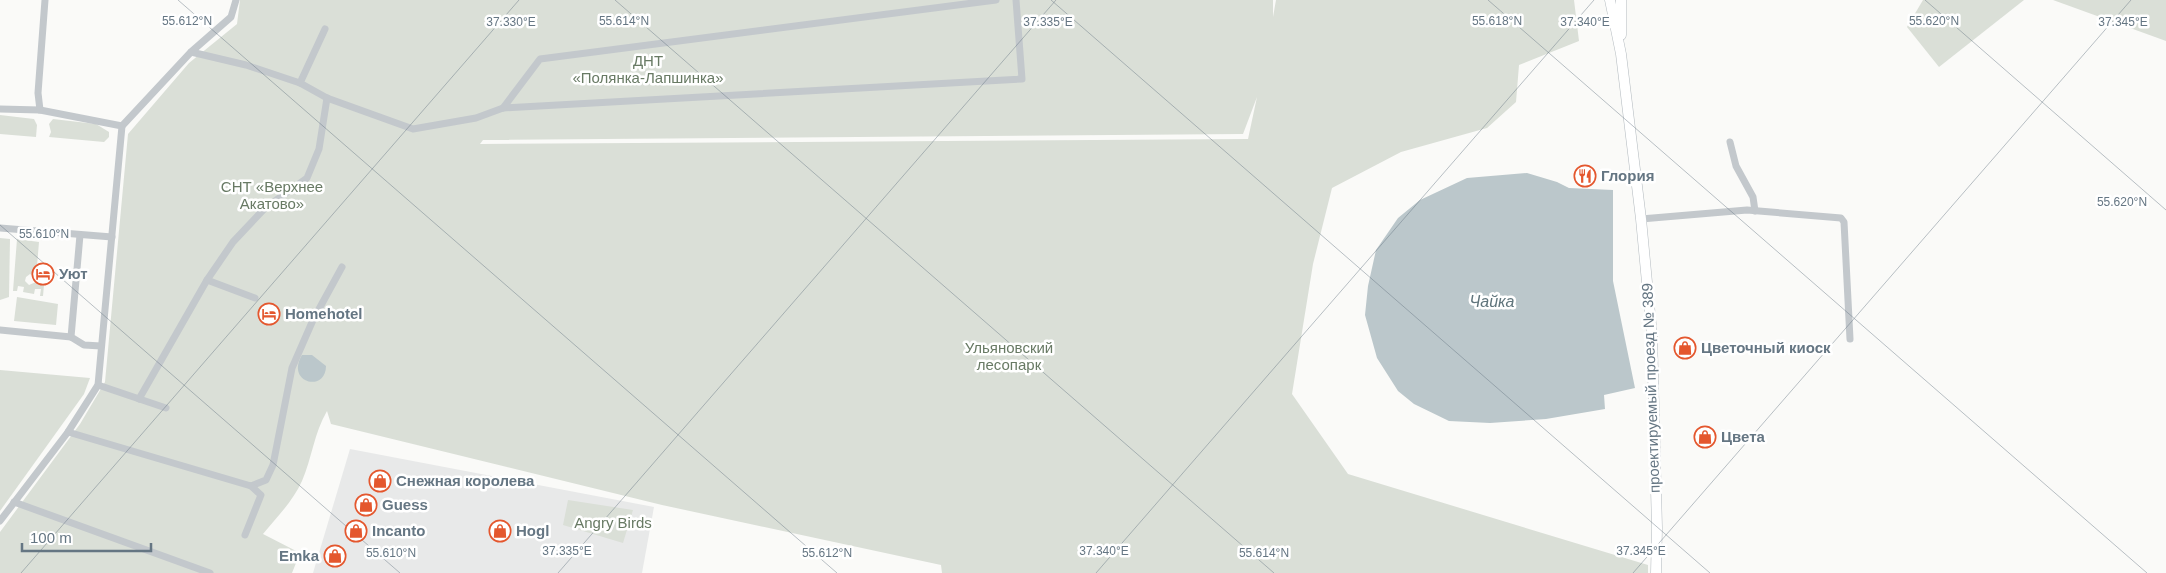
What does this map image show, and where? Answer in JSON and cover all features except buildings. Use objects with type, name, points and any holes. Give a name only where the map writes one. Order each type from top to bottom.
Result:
[{"type":"main road","name":"проектируемый проезд № 389","points":[[1610,0],[1621,54],[1642,219],[1652,335],[1657,528],[1656,573]]},
{"type":"main road","name":"проектируемый проезд № 389","points":[[1621,0],[1621,54]]},
{"type":"street","points":[[40,110],[38,93],[45,0]]},
{"type":"street","points":[[0,521],[68,432],[98,385],[122,126],[191,52],[231,17],[236,0]]},
{"type":"street","points":[[503,108],[540,59],[996,0]]},
{"type":"street","points":[[191,52],[246,66],[300,83],[327,98],[412,128],[476,118],[503,108],[1022,79],[1016,0]]},
{"type":"street","points":[[300,83],[325,29]]},
{"type":"street","points":[[139,399],[207,280],[233,242],[265,208],[307,178],[319,149],[327,98]]},
{"type":"street","points":[[0,109],[40,110],[122,126]]},
{"type":"street","points":[[1730,142],[1736,166],[1753,197],[1755,211]]},
{"type":"street","points":[[1642,219],[1722,211],[1755,211],[1841,218],[1844,222],[1850,339]]},
{"type":"street","points":[[0,228],[112,237]]},
{"type":"street","points":[[71,337],[80,235]]},
{"type":"street","points":[[251,486],[266,480],[273,465],[292,368],[313,320],[342,267]]},
{"type":"street","points":[[207,280],[255,298]]},
{"type":"street","points":[[0,330],[71,337],[84,345],[101,346]]},
{"type":"street","points":[[98,385],[166,408]]},
{"type":"street","points":[[68,432],[251,486],[261,495],[245,535]]},
{"type":"street","points":[[14,502],[210,573]]},
{"type":"shaded area","points":[[350,449],[654,507],[642,573],[313,573]]},
{"type":"green space","name":"Ульяновский лесопарк","points":[[240,0],[1273,0],[1273,17],[1276,0],[1574,0],[1579,41],[1519,65],[1516,102],[1487,128],[1401,152],[1332,188],[1313,264],[1292,394],[1348,474],[1648,565],[1648,573],[942,573],[941,565],[662,505],[331,424],[327,411],[319,428],[302,481],[284,509],[263,534],[300,553],[292,573],[0,573],[0,532],[80,424],[105,382],[128,134],[189,63],[237,24]],"holes":[[[1257,97],[1248,139],[480,144],[483,140],[1243,134]]]},
{"type":"green space","points":[[1923,0],[2024,0],[1939,67],[1907,27]]},
{"type":"green space","points":[[2053,0],[2166,0],[2166,41]]},
{"type":"green space","points":[[0,115],[34,119],[37,125],[36,137],[0,134]]},
{"type":"green space","points":[[53,119],[96,124],[109,132],[109,137],[104,142],[49,137],[51,132],[49,124]]},
{"type":"green space","points":[[0,238],[10,239],[9,297],[0,300]]},
{"type":"green space","points":[[17,239],[39,242],[36,278],[30,274],[26,277],[25,281],[29,285],[36,282],[44,285],[43,296],[40,296],[41,289],[35,289],[34,294],[23,292],[24,287],[18,286],[17,291],[13,291]]},
{"type":"green space","points":[[17,297],[58,304],[56,325],[14,321]]},
{"type":"green space","points":[[0,370],[90,378],[84,394],[0,511]]},
{"type":"green space","name":"Angry Birds","points":[[568,500],[633,510],[623,543],[563,525]]},
{"type":"water","name":"Чайка","points":[[1527,173],[1557,182],[1569,188],[1613,190],[1613,281],[1635,388],[1604,395],[1605,409],[1546,419],[1490,423],[1449,421],[1414,404],[1398,391],[1377,358],[1365,315],[1368,286],[1376,250],[1398,218],[1420,200],[1467,178]]},
{"type":"water","points":[[302,355],[312,355],[326,366],[320,380],[314,382],[302,378],[298,365]]},
{"type":"place","name":"Глория","points":[[1585,176]]},
{"type":"place","name":"Уют","points":[[43,274]]},
{"type":"place","name":"Homehotel","points":[[269,314]]},
{"type":"place","name":"Цветочный киоск","points":[[1685,348]]},
{"type":"place","name":"Цвета","points":[[1705,437]]},
{"type":"place","name":"Снежная королева","points":[[380,481]]},
{"type":"place","name":"Guess","points":[[366,505]]},
{"type":"place","name":"Incanto","points":[[356,531]]},
{"type":"place","name":"Hogl","points":[[500,531]]},
{"type":"place","name":"Emka","points":[[335,556]]},
{"type":"park label","name":"ДНТ «Полянка-Лапшинка»","points":[[648,70]]},
{"type":"park label","name":"СНТ «Верхнее Акатово»","points":[[272,196]]}]
